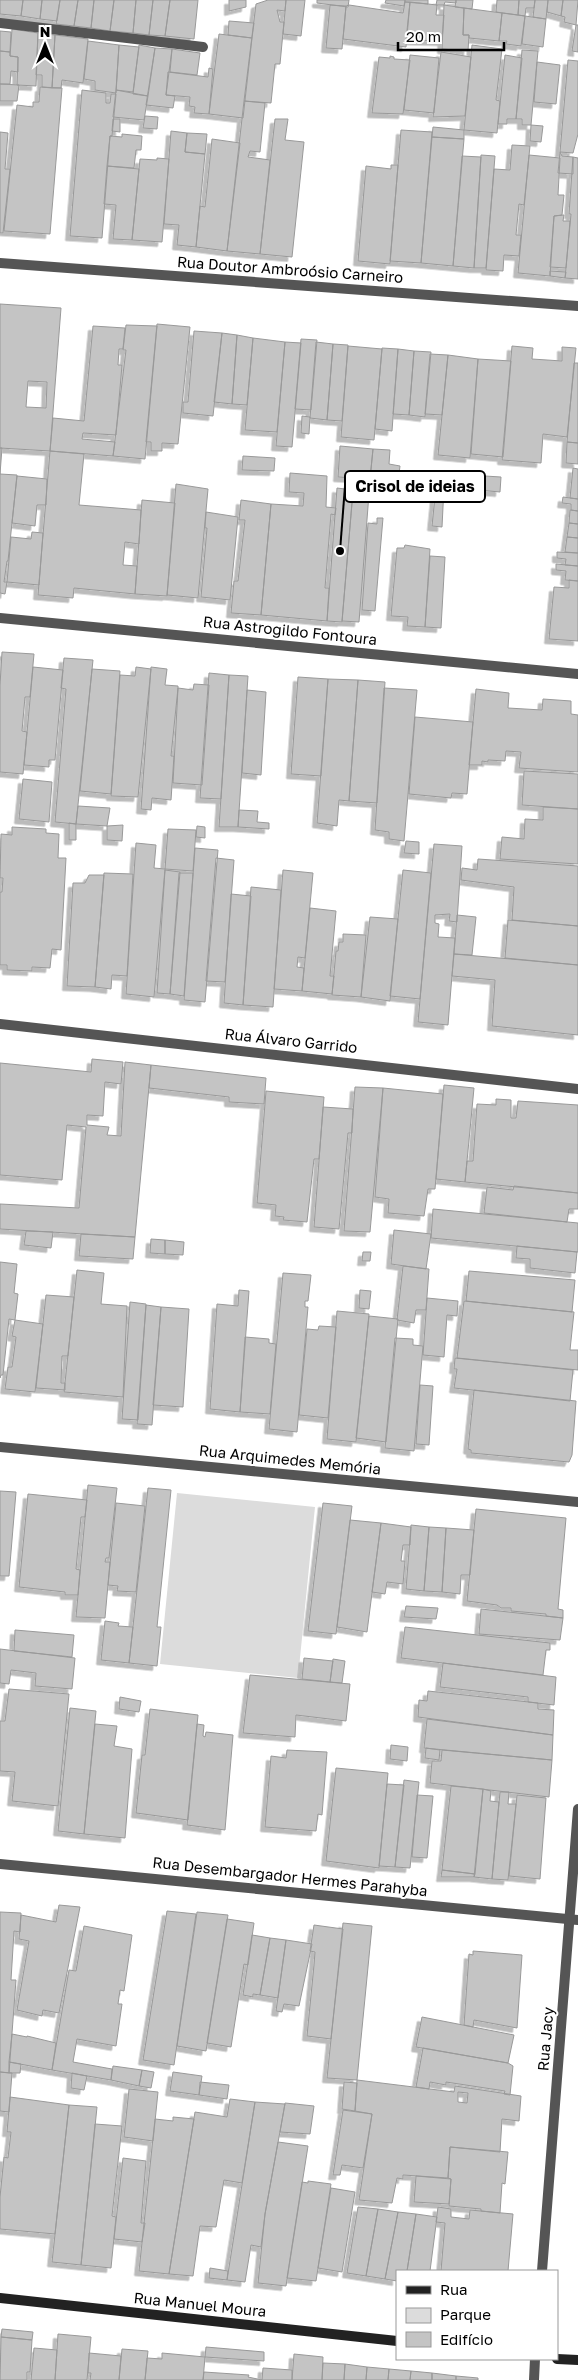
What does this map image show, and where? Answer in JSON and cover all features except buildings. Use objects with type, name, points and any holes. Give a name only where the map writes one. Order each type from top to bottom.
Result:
[{"type":"street","points":[[0,23],[203,47]]},
{"type":"street","name":"Rua Doutor Ambroósio Carneiro","points":[[0,264],[578,306]]},
{"type":"street","name":"Rua Astrogildo Fontoura","points":[[0,618],[578,674]]},
{"type":"street","name":"Rua Álvaro Garrido","points":[[0,1024],[578,1089]]},
{"type":"street","name":"Rua Arquimedes Memória","points":[[0,1447],[578,1502]]},
{"type":"street","name":"Rua Jacy","points":[[542,2270],[574,1920],[578,1809]]},
{"type":"street","name":"Rua Desembargador Hermes Parahyba","points":[[0,1864],[574,1920]]},
{"type":"street","name":"Rua Manuel Moura","points":[[0,2298],[396,2342]]},
{"type":"street","points":[[558,2359],[578,2360]]},
{"type":"street","points":[[534,2380],[535,2360]]},
{"type":"green space","points":[[177,1493],[315,1507],[298,1678],[160,1664]]},
{"type":"place","name":"Crisol de ideias","points":[[340,551]]}]
